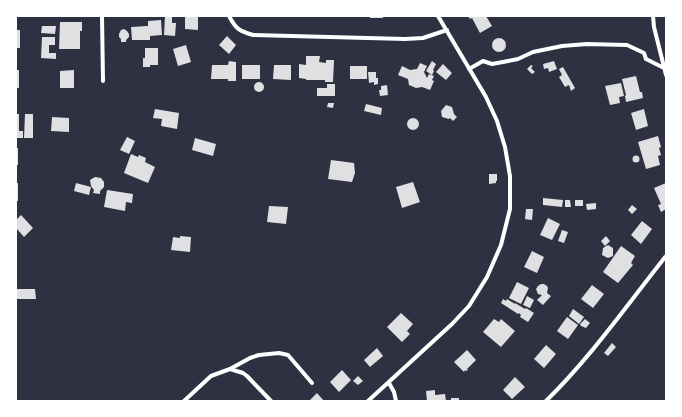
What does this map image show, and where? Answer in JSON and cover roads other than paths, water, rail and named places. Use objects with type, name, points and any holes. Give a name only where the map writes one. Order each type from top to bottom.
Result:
[{"type":"street","points":[[102,16],[103,81]]},
{"type":"street","points":[[229,16],[234,25],[242,32],[253,35],[406,39],[423,38],[447,30]]},
{"type":"street","points":[[368,401],[452,324],[469,306],[487,276],[501,245],[510,209],[509,169],[505,147],[497,121],[486,97],[438,16]]},
{"type":"street","points":[[653,16],[654,27],[666,75]]},
{"type":"street","points":[[469,69],[483,62],[492,64],[518,59],[534,52],[562,46],[587,44],[627,45],[644,53],[646,59],[664,68]]},
{"type":"street","points":[[546,401],[587,357],[666,256]]},
{"type":"street","points":[[184,401],[211,376],[230,369],[250,358],[259,355],[279,353],[288,355],[312,383]]},
{"type":"street","points":[[230,369],[243,373],[247,376],[271,401]]},
{"type":"street","points":[[389,383],[394,392],[396,401]]}]
